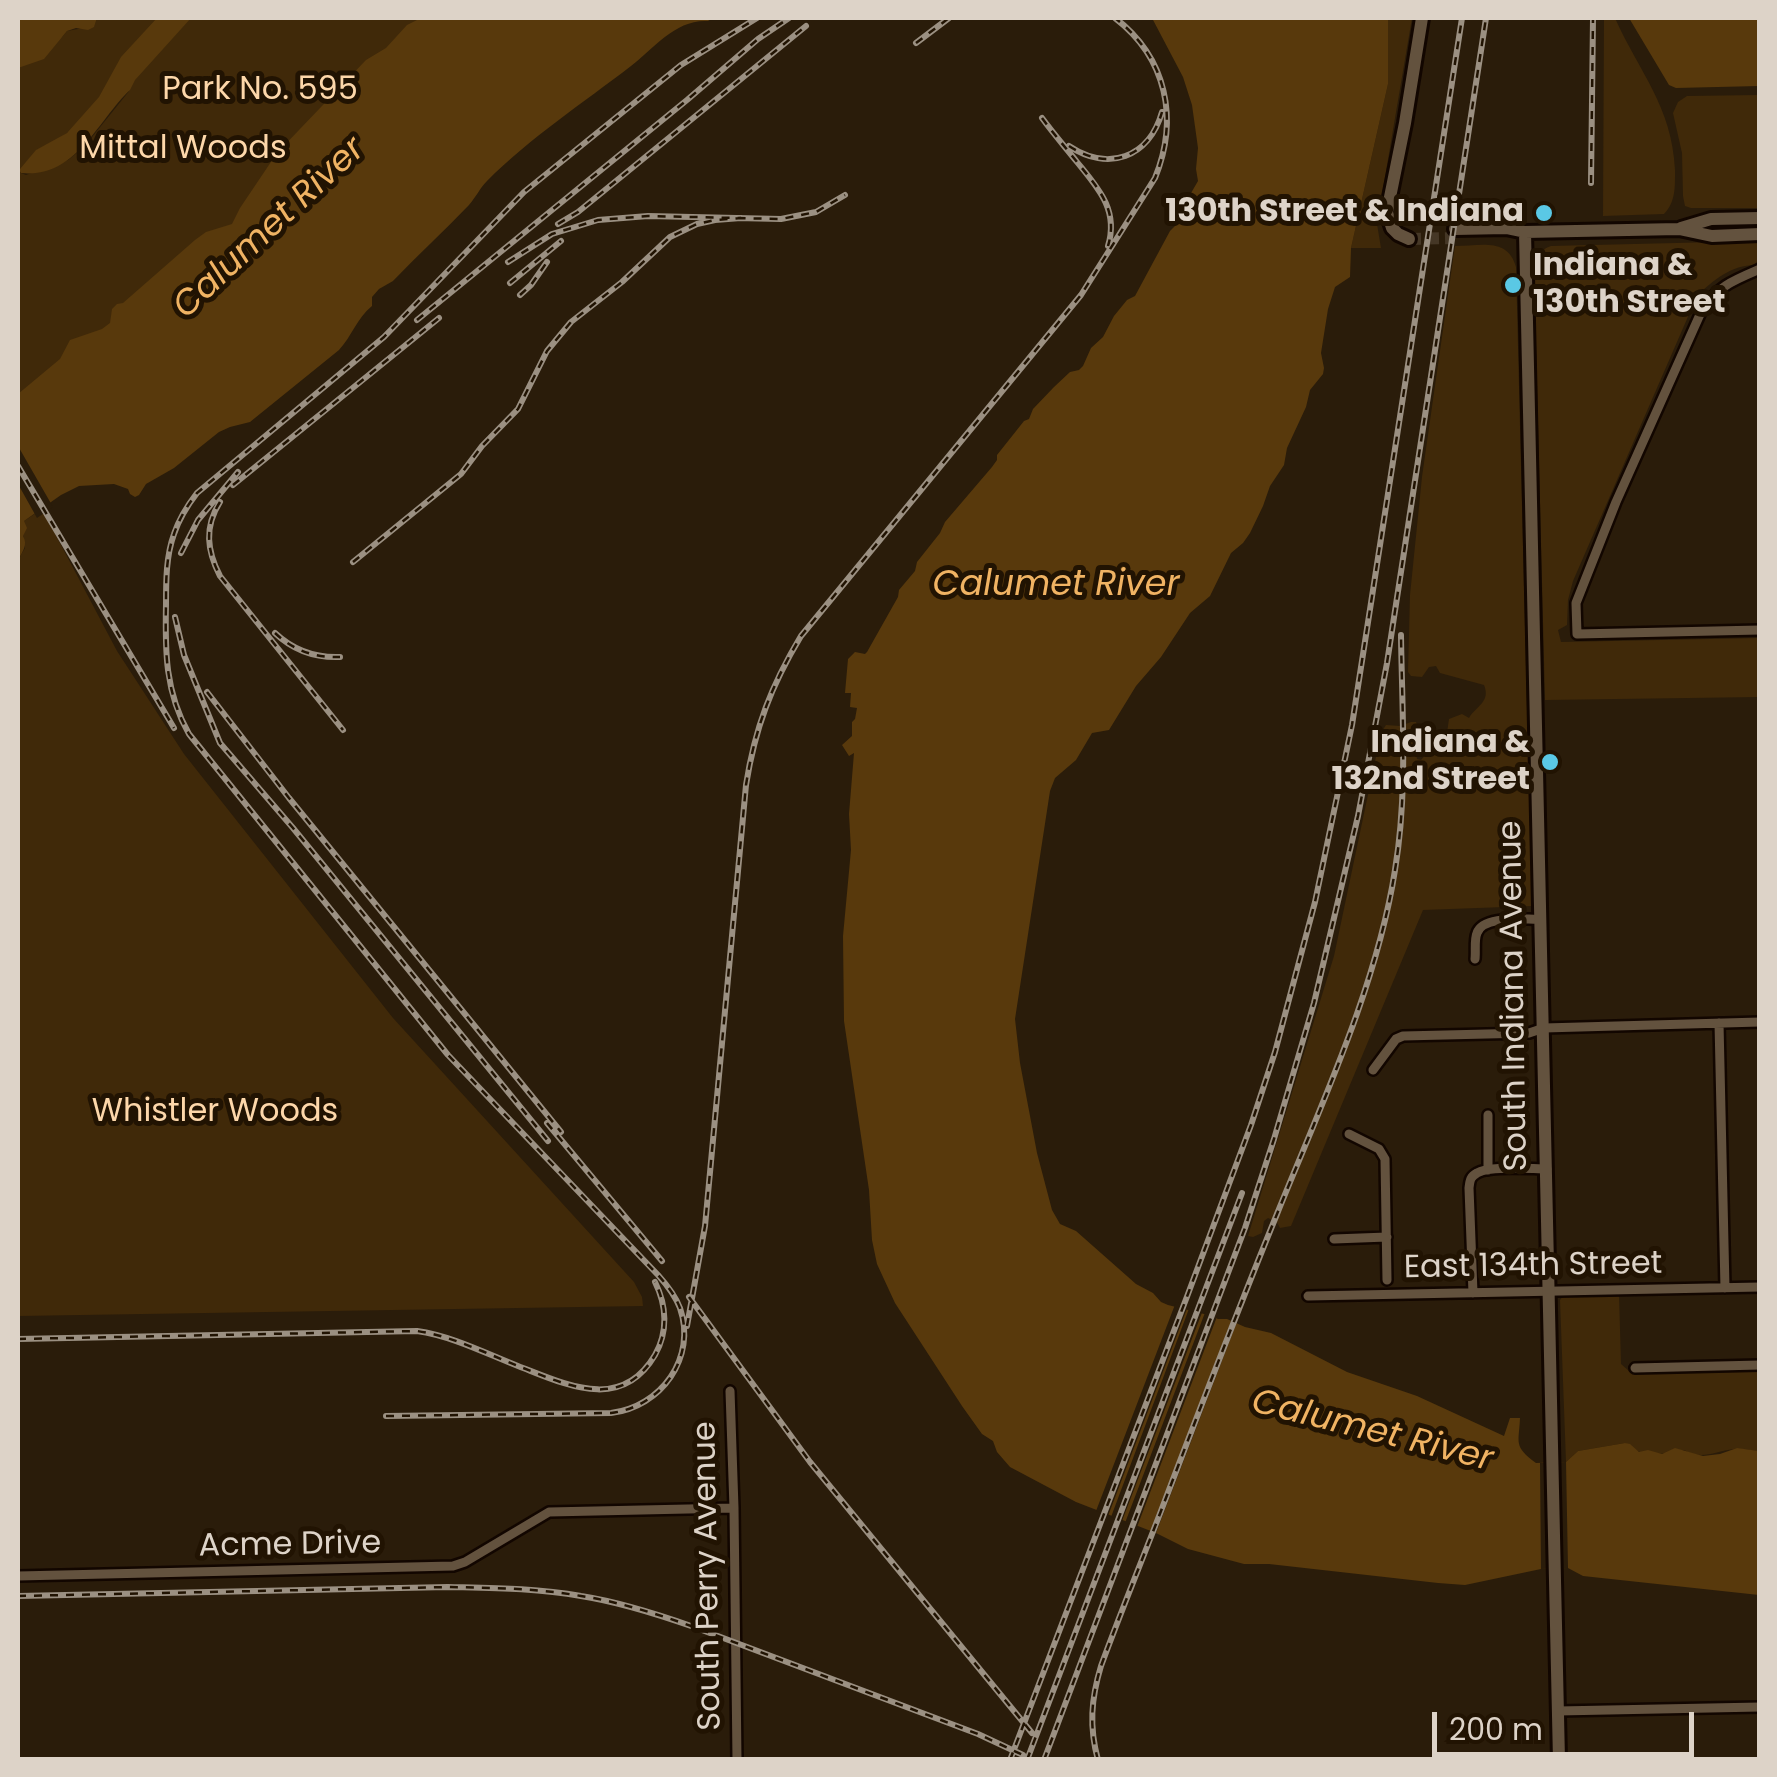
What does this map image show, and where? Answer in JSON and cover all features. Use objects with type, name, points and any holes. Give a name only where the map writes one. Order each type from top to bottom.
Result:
[{"type":"main road","points":[[1410,234],[1398,234],[1392,228],[1388,212],[1422,18]]},
{"type":"main road","points":[[1679,229],[1711,219],[1760,218]]},
{"type":"main road","points":[[1454,234],[1506,237],[1525,232],[1679,229],[1712,236],[1760,234]]},
{"type":"main road","name":"South Indiana Avenue","points":[[1525,232],[1559,1760]]},
{"type":"street","points":[[1760,270],[1728,282],[1702,310],[1576,602],[1576,634],[1760,630]]},
{"type":"street","points":[[1476,959],[1476,936],[1484,924],[1541,919]]},
{"type":"street","points":[[1374,1070],[1396,1038],[1403,1036],[1760,1022]]},
{"type":"street","points":[[1719,1024],[1726,1288]]},
{"type":"street","points":[[1488,1115],[1488,1170]]},
{"type":"street","points":[[1349,1134],[1379,1149],[1386,1159],[1388,1280]]},
{"type":"street","points":[[1472,1293],[1469,1188],[1474,1175],[1488,1170],[1547,1169]]},
{"type":"street","points":[[1334,1239],[1387,1237]]},
{"type":"street","name":"East 134th Street","points":[[1308,1296],[1760,1287]]},
{"type":"street","points":[[1635,1368],[1760,1365]]},
{"type":"street","name":"South Perry Avenue","points":[[730,1391],[737,1760]]},
{"type":"street","name":"Acme Drive","points":[[18,1576],[453,1566],[548,1512],[734,1508]]},
{"type":"street","points":[[1558,1710],[1760,1707]]},
{"type":"green space","name":"Mittal Woods","points":[[97,18],[433,18],[223,237],[18,396],[18,51],[62,37],[67,31],[94,26]],"holes":[[[130,90],[84,147],[68,160],[26,175],[19,170],[37,150]]]},
{"type":"green space","points":[[1388,18],[1412,18],[1377,224],[1381,248],[1351,248],[1388,84]]},
{"type":"green space","points":[[1604,18],[1615,18],[1668,127],[1675,182],[1673,199],[1664,214],[1603,216]]},
{"type":"green space","points":[[1759,95],[1759,208],[1685,206],[1682,153],[1673,113],[1678,102],[1687,96]]},
{"type":"green space","points":[[1759,241],[1755,265],[1723,274],[1697,296],[1573,581],[1567,625],[1558,630],[1561,642],[1759,638],[1759,697],[1545,700],[1534,267],[1538,256],[1551,246]]},
{"type":"green space","points":[[1455,246],[1500,247],[1512,257],[1516,267],[1532,906],[1423,910],[1291,1226],[1280,1228],[1268,1218],[1262,1233],[1248,1236],[1334,956],[1381,733],[1386,725],[1416,722],[1416,754],[1421,760],[1447,733],[1449,719],[1462,714],[1469,718],[1486,696],[1484,685],[1440,673],[1436,666],[1429,667],[1422,677],[1408,672],[1410,595],[1422,477]]},
{"type":"green space","name":"Whistler Woods","points":[[42,509],[117,651],[184,754],[393,1018],[634,1282],[643,1306],[18,1316],[18,560],[25,548],[24,521]]},
{"type":"green space","points":[[1619,1294],[1621,1364],[1629,1371],[1759,1367],[1759,1451],[1734,1449],[1703,1455],[1684,1450],[1650,1454],[1625,1443],[1578,1451],[1566,1462],[1560,1300],[1563,1296]]},
{"type":"water","points":[[18,18],[97,18],[88,30],[67,31],[44,59],[18,68]]},
{"type":"water","points":[[157,18],[191,18],[71,158],[57,167],[21,173],[19,170],[36,150],[67,133],[99,97],[121,57]]},
{"type":"water","name":"Calumet River","points":[[421,18],[713,18],[686,25],[666,36],[521,150],[393,281],[379,289],[372,297],[372,306],[339,350],[250,422],[219,432],[174,468],[146,484],[135,497],[128,489],[114,484],[79,486],[61,495],[24,521],[25,545],[18,560],[18,394],[60,359],[70,340],[110,323],[117,304],[123,303],[195,240],[232,224],[277,153],[366,60]]},
{"type":"water","name":"Calumet River","points":[[1152,18],[1388,18],[1388,84],[1351,248],[1350,277],[1335,287],[1321,353],[1323,374],[1310,390],[1284,465],[1270,486],[1250,533],[1231,553],[1210,596],[1190,613],[1109,730],[1092,733],[1076,760],[1055,778],[1050,791],[1015,1019],[1037,1153],[1052,1210],[1060,1224],[1076,1231],[1161,1302],[1271,1333],[1347,1372],[1417,1396],[1504,1436],[1510,1418],[1520,1418],[1519,1444],[1536,1463],[1566,1462],[1578,1451],[1625,1443],[1639,1452],[1662,1454],[1675,1448],[1703,1456],[1737,1448],[1759,1451],[1759,1595],[1583,1576],[1568,1568],[1541,1569],[1465,1585],[1438,1583],[1244,1564],[1188,1549],[1076,1502],[1010,1467],[962,1406],[895,1303],[877,1264],[844,1021],[843,936],[854,753],[849,756],[842,745],[852,736],[857,708],[850,707],[851,693],[845,693],[848,659],[855,652],[867,652],[899,590],[945,522],[992,467],[1033,409],[1070,372],[1083,366],[1114,316],[1135,296],[1198,181],[1192,105],[1183,77]]},
{"type":"water","points":[[1629,18],[1759,18],[1759,86],[1669,85]]},
{"type":"pier","points":[[18,446],[53,507],[37,518],[18,484]]},
{"type":"pier","points":[[1176,1302],[1188,1306],[1108,1516],[1096,1511]]},
{"type":"pier","points":[[1190,1306],[1203,1310],[1122,1521],[1111,1517]]},
{"type":"pier","points":[[1206,1310],[1218,1314],[1137,1527],[1133,1526],[1125,1523]]},
{"type":"pier","points":[[1233,1316],[1238,1319],[1156,1533],[1151,1532]]},
{"type":"pier","points":[[1566,1462],[1568,1568],[1541,1569],[1540,1463]]},
{"type":"tunnel","points":[[1409,239],[1454,238]]},
{"type":"railway","points":[[386,1416],[611,1413],[629,1409],[659,1390],[679,1362],[684,1327],[680,1308],[658,1275],[448,1055],[189,734],[175,703],[167,655],[166,578],[171,542],[197,493],[384,337],[524,192],[681,65],[757,18]]},
{"type":"railway","points":[[417,320],[758,39],[789,18]]},
{"type":"railway","points":[[916,43],[949,18]]},
{"type":"railway","points":[[687,1326],[705,1226],[746,785],[759,726],[801,636],[1081,295],[1155,178],[1166,134],[1164,91],[1147,52],[1115,18]]},
{"type":"railway","points":[[1010,1760],[1251,1125],[1315,902],[1352,725],[1462,18]]},
{"type":"railway","points":[[1044,1760],[1245,1228],[1314,1003],[1358,816],[1387,663],[1486,18]]},
{"type":"railway","points":[[1591,183],[1593,18]]},
{"type":"railway","points":[[558,224],[578,212],[806,26]]},
{"type":"railway","points":[[1069,146],[1098,158],[1125,156],[1147,140],[1162,112]]},
{"type":"railway","points":[[1042,118],[1104,200],[1111,221],[1108,246]]},
{"type":"railway","points":[[508,262],[552,234],[598,220],[648,216],[781,219],[816,212],[845,195]]},
{"type":"railway","points":[[353,562],[461,474],[518,409],[547,351],[571,322],[670,237],[697,224],[741,218]]},
{"type":"railway","points":[[510,283],[561,241]]},
{"type":"railway","points":[[520,295],[547,262]]},
{"type":"railway","points":[[233,485],[439,318]]},
{"type":"railway","points":[[18,466],[174,728]]},
{"type":"railway","points":[[181,553],[198,520],[238,472]]},
{"type":"railway","points":[[220,502],[211,521],[209,539],[220,576],[343,730]]},
{"type":"railway","points":[[175,617],[184,655],[220,743],[548,1141]]},
{"type":"railway","points":[[275,633],[304,652],[340,657]]},
{"type":"railway","points":[[1098,1760],[1092,1713],[1101,1666],[1346,1045],[1387,914],[1402,811],[1401,635]]},
{"type":"railway","points":[[207,692],[561,1132]]},
{"type":"railway","points":[[547,1123],[662,1261]]},
{"type":"railway","points":[[1027,1760],[1242,1193]]},
{"type":"railway","points":[[18,1339],[417,1331],[456,1341],[573,1386],[609,1389],[626,1384],[641,1373],[659,1346],[664,1319],[655,1282]]},
{"type":"railway","points":[[689,1297],[810,1462],[1032,1733]]},
{"type":"railway","points":[[18,1596],[448,1587],[581,1596],[694,1627],[978,1734],[1023,1755]]},
{"type":"place","name":"130th Street & Indiana","points":[[1544,213]]},
{"type":"place","name":"Indiana & 130th Street","points":[[1513,285]]},
{"type":"place","name":"Indiana & 132nd Street","points":[[1550,762]]},
{"type":"park label","name":"Park No. 595","points":[[260,91]]}]
